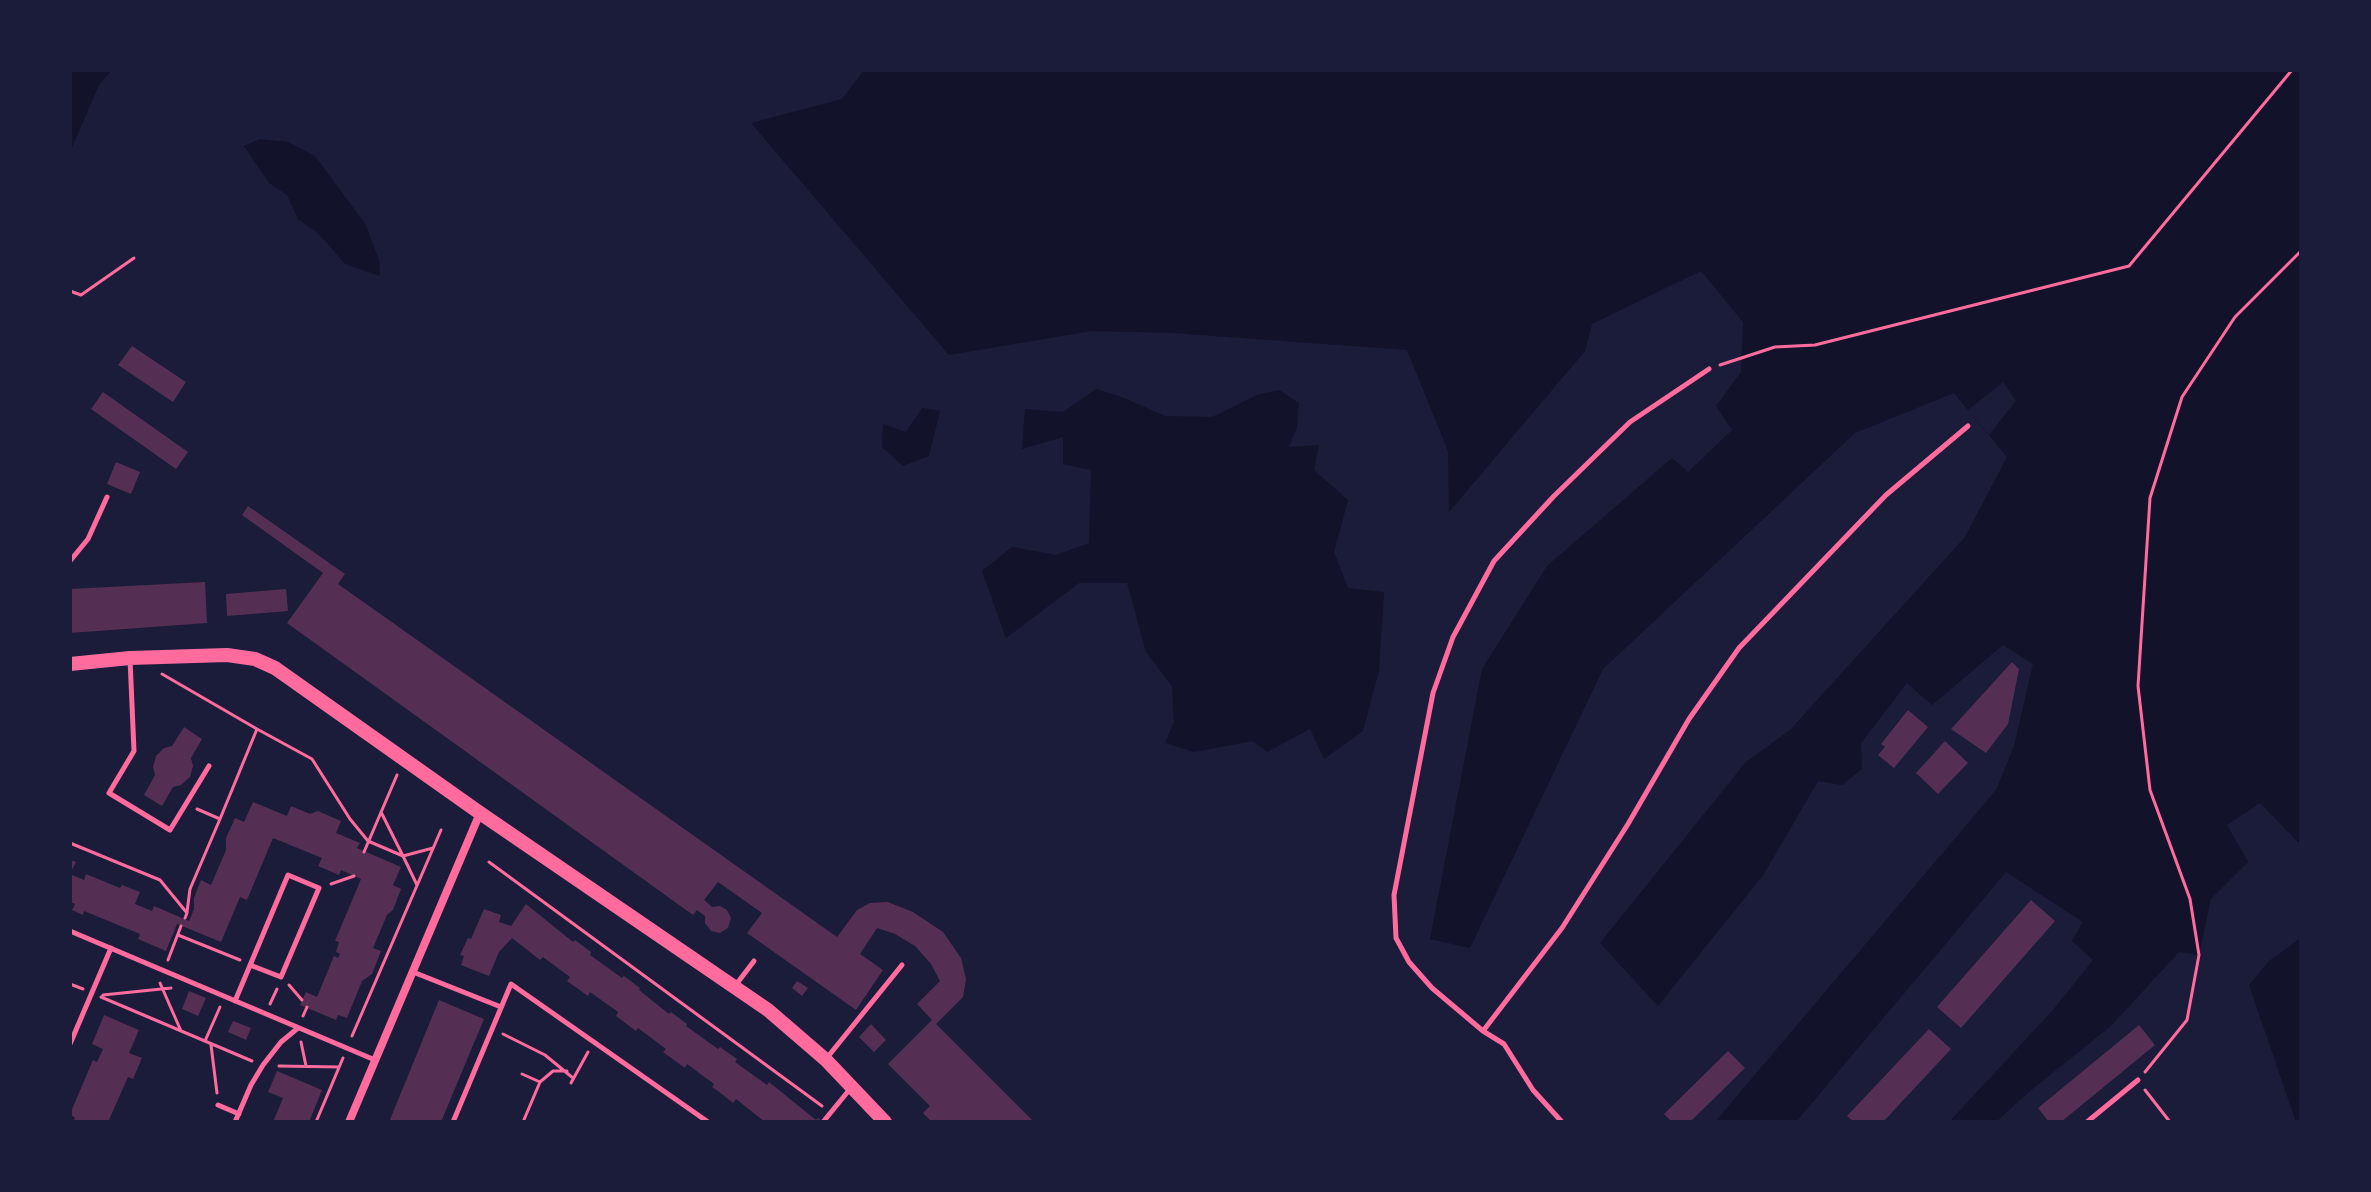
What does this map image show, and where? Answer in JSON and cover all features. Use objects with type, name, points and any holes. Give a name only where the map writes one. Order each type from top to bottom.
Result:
[{"type":"main road","points":[[70,664],[130,658],[227,655],[255,659],[275,668],[768,1010],[826,1060],[885,1122]]},
{"type":"street","points":[[349,1122],[480,813]]},
{"type":"lane","points":[[1562,1122],[1533,1090],[1504,1044],[1483,1031],[1432,988],[1409,962],[1396,938],[1394,895],[1433,693],[1453,637],[1494,561],[1554,496],[1630,422],[1709,369]]},
{"type":"lane","points":[[1483,1031],[1562,928],[1689,719],[1739,648],[1886,495],[1968,426]]},
{"type":"lane","points":[[70,561],[88,539],[107,497]]},
{"type":"lane","points":[[130,658],[134,751],[109,793],[170,830],[209,766]]},
{"type":"lane","points":[[235,1001],[250,965],[288,875],[319,888],[281,977],[250,965]]},
{"type":"lane","points":[[70,931],[376,1060]]},
{"type":"lane","points":[[70,1044],[111,948]]},
{"type":"lane","points":[[734,987],[754,961]]},
{"type":"lane","points":[[826,1060],[902,965]]},
{"type":"lane","points":[[413,972],[501,1007]]},
{"type":"lane","points":[[453,1122],[511,984],[708,1122]]},
{"type":"lane","points":[[235,1122],[263,1065],[298,1027]]},
{"type":"lane","points":[[2087,1122],[2138,1080]]},
{"type":"lane","points":[[823,1122],[851,1086]]},
{"type":"lane","points":[[218,1105],[239,1114]]},
{"type":"path","points":[[1709,369],[1775,347],[1815,345],[2129,266],[2292,70]]},
{"type":"path","points":[[2170,1122],[2138,1080],[2187,1020],[2199,955],[2190,899],[2150,790],[2138,686],[2150,498],[2182,397],[2235,317],[2301,251]]},
{"type":"path","points":[[70,291],[81,295],[134,258]]},
{"type":"path","points":[[161,674],[312,759],[350,819],[368,841],[403,856],[433,848]]},
{"type":"path","points":[[70,843],[160,880],[186,916],[190,889],[257,729]]},
{"type":"path","points":[[364,852],[397,775]]},
{"type":"path","points":[[186,805],[220,819]]},
{"type":"path","points":[[381,812],[417,885]]},
{"type":"path","points":[[316,1122],[441,830]]},
{"type":"path","points":[[489,862],[831,1112]]},
{"type":"path","points":[[319,888],[354,876]]},
{"type":"path","points":[[163,970],[181,926]]},
{"type":"path","points":[[178,935],[250,965]]},
{"type":"path","points":[[153,966],[181,1031]]},
{"type":"path","points":[[266,1014],[281,977],[302,1000]]},
{"type":"path","points":[[199,985],[98,996],[263,1065],[339,1067]]},
{"type":"path","points":[[205,1041],[224,996]]},
{"type":"path","points":[[495,1030],[545,1055],[573,1078]]},
{"type":"path","points":[[211,1044],[218,1105]]},
{"type":"path","points":[[571,1083],[591,1046]]},
{"type":"path","points":[[523,1122],[540,1082],[553,1071],[567,1071]]},
{"type":"path","points":[[522,1074],[540,1082]]},
{"type":"shaded area","points":[[70,70],[112,70],[99,85],[70,152]]},
{"type":"shaded area","points":[[864,70],[2301,70],[2301,845],[2260,803],[2227,825],[2248,862],[2211,899],[2199,955],[2179,952],[2111,1026],[1996,1122],[1949,1122],[2053,1010],[2093,960],[2072,941],[2083,922],[2006,872],[1796,1122],[1715,1122],[1996,790],[2014,746],[2033,664],[2003,645],[1932,705],[1907,683],[1861,743],[1862,769],[1842,785],[1818,781],[1764,874],[1658,1006],[1600,943],[1746,762],[1790,730],[1965,537],[2007,457],[1954,393],[1855,433],[1603,669],[1470,948],[1430,939],[1482,669],[1547,566],[1672,458],[1688,472],[1732,430],[1716,406],[1741,372],[1743,322],[1701,271],[1592,324],[1585,351],[1449,512],[1448,451],[1407,350],[1173,333],[1092,331],[949,355],[751,123],[842,99]]},
{"type":"shaded area","points":[[260,139],[288,142],[315,156],[366,225],[379,261],[380,276],[345,264],[318,233],[298,219],[287,195],[269,183],[244,146]]},
{"type":"shaded area","points":[[1096,389],[1165,416],[1212,417],[1257,395],[1279,390],[1299,403],[1297,427],[1289,447],[1319,445],[1314,470],[1348,500],[1334,552],[1348,588],[1384,592],[1379,671],[1363,731],[1324,759],[1310,729],[1267,752],[1253,741],[1194,752],[1165,743],[1174,722],[1172,686],[1146,652],[1127,583],[1079,583],[1006,638],[982,571],[1012,547],[1056,555],[1089,543],[1091,470],[1063,464],[1063,437],[1022,449],[1025,409],[1063,412]]},
{"type":"shaded area","points":[[922,408],[940,411],[929,456],[903,466],[882,447],[883,424],[906,432]]},
{"type":"shaded area","points":[[2301,938],[2301,1122],[2296,1122],[2249,985],[2269,961]]},
{"type":"pier","points":[[2003,382],[2016,401],[1989,435],[1968,410]]},
{"type":"building","points":[[132,346],[186,382],[173,402],[118,365]]},
{"type":"building","points":[[103,392],[188,452],[176,469],[91,409]]},
{"type":"building","points":[[116,462],[140,472],[131,494],[107,484]]},
{"type":"building","points":[[248,506],[345,574],[338,584],[837,937],[857,910],[870,903],[888,902],[913,912],[943,932],[961,958],[966,979],[963,997],[936,1024],[1034,1122],[932,1122],[923,1113],[930,1106],[888,1064],[932,1020],[917,1004],[940,981],[931,964],[915,946],[877,928],[860,954],[883,970],[856,1010],[747,933],[762,913],[718,882],[704,900],[712,907],[720,906],[727,910],[731,918],[728,928],[720,933],[711,931],[705,923],[705,916],[697,910],[693,915],[287,623],[323,573],[242,515]]},
{"type":"building","points":[[205,582],[207,623],[70,633],[70,589]]},
{"type":"building","points":[[286,589],[288,611],[227,616],[226,594]]},
{"type":"building","points":[[2012,662],[2019,669],[2008,724],[1986,753],[1951,729]]},
{"type":"building","points":[[1908,710],[1928,727],[1894,768],[1878,755],[1885,747],[1881,744]]},
{"type":"building","points":[[184,727],[202,739],[191,758],[193,766],[190,777],[173,787],[162,806],[144,795],[155,775],[153,767],[156,756],[164,748],[172,746]]},
{"type":"building","points":[[1945,741],[1968,763],[1938,794],[1916,773]]},
{"type":"building","points":[[253,802],[287,816],[291,806],[310,814],[318,811],[341,821],[336,833],[360,843],[357,848],[401,867],[393,885],[401,889],[373,948],[381,951],[372,974],[362,981],[347,1018],[338,1015],[336,1020],[300,1005],[306,992],[317,997],[334,956],[338,958],[340,954],[336,952],[339,942],[335,941],[361,879],[341,870],[339,875],[318,866],[322,858],[273,838],[247,900],[240,897],[221,942],[177,924],[166,951],[138,939],[140,934],[84,911],[83,915],[72,910],[75,904],[70,902],[70,874],[84,880],[86,874],[120,888],[122,885],[140,892],[135,904],[152,911],[154,906],[189,921],[201,880],[211,885],[235,818],[244,822]]},
{"type":"building","points":[[70,860],[76,862],[70,874]]},
{"type":"building","points":[[2031,900],[2055,921],[1961,1028],[1937,1007]]},
{"type":"building","points":[[526,904],[573,942],[575,940],[591,952],[590,955],[640,988],[669,1014],[671,1012],[718,1049],[720,1047],[737,1059],[735,1062],[767,1085],[769,1082],[816,1120],[818,1118],[823,1122],[765,1122],[736,1099],[733,1103],[712,1087],[714,1084],[687,1064],[685,1068],[663,1052],[666,1049],[616,1016],[618,1012],[590,992],[588,996],[567,981],[570,977],[543,957],[540,960],[512,938],[499,952],[489,976],[461,965],[464,956],[460,955],[484,909],[501,915],[499,922],[511,926]]},
{"type":"building","points":[[797,981],[808,988],[802,996],[792,988]]},
{"type":"building","points":[[189,991],[206,998],[198,1016],[182,1009]]},
{"type":"building","points":[[439,1000],[484,1019],[441,1122],[389,1122]]},
{"type":"building","points":[[104,1015],[139,1030],[129,1053],[142,1058],[133,1079],[128,1077],[108,1122],[73,1122],[75,1118],[70,1114],[93,1060],[97,1062],[103,1049],[92,1044]]},
{"type":"building","points":[[233,1021],[251,1028],[246,1040],[228,1032]]},
{"type":"building","points":[[871,1024],[886,1040],[874,1052],[859,1037]]},
{"type":"building","points":[[2139,1025],[2155,1045],[2061,1122],[2049,1122],[2038,1108]]},
{"type":"building","points":[[1929,1029],[1951,1049],[1883,1122],[1854,1122],[1847,1116]]},
{"type":"building","points":[[1728,1051],[1745,1068],[1690,1122],[1672,1122],[1664,1114]]},
{"type":"building","points":[[277,1071],[322,1090],[309,1122],[273,1122],[283,1098],[268,1092]]}]
